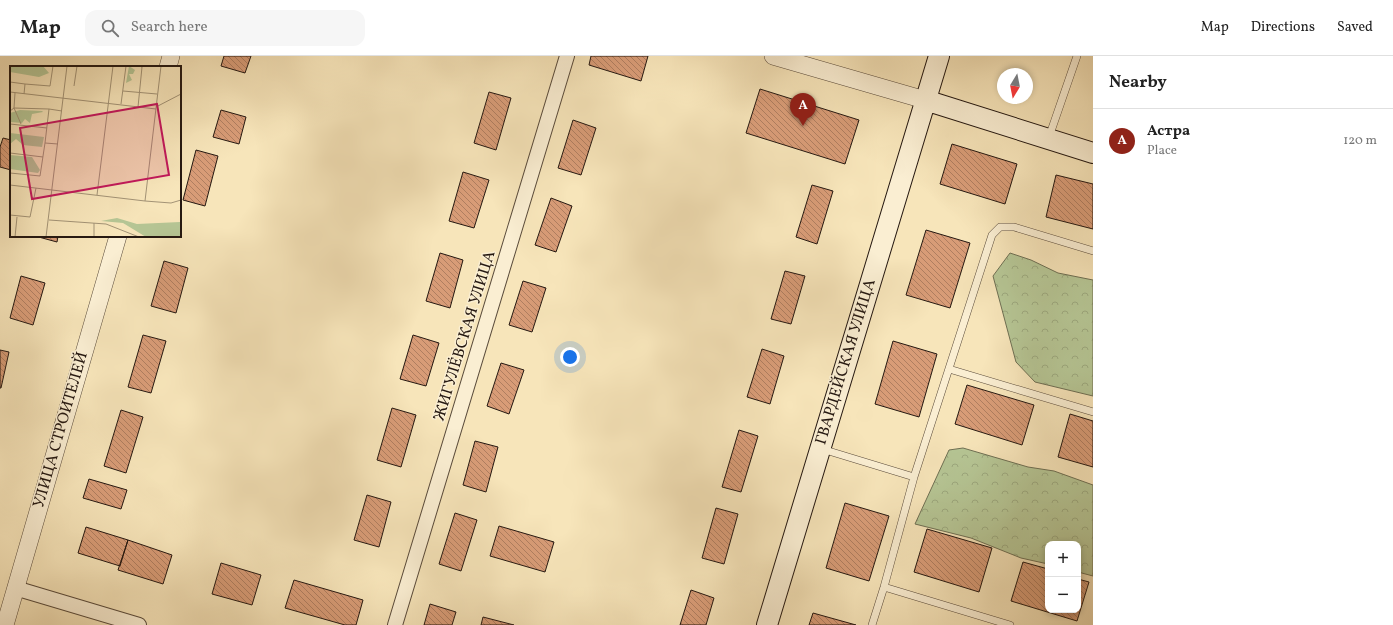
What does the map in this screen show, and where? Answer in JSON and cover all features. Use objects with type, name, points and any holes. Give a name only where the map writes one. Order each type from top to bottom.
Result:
[{"type":"main road","name":"ГВАРДЕЙСКАЯ УЛИЦА","points":[[767,625],[939,56]]},
{"type":"main road","points":[[925,100],[1093,153]]},
{"type":"street","points":[[168,66],[171,56]]},
{"type":"street","name":"ЖИГУЛЁВСКАЯ УЛИЦА","points":[[395,625],[567,56]]},
{"type":"street","points":[[773,56],[925,100]]},
{"type":"street","name":"УЛИЦА СТРОИТЕЛЕЙ","points":[[5,625],[9,598],[118,237]]},
{"type":"street","points":[[9,598],[139,625]]},
{"type":"lane","points":[[1048,139],[1077,56]]},
{"type":"lane","points":[[872,625],[914,477],[992,235],[1000,227],[1014,228],[1093,251]]},
{"type":"lane","points":[[949,369],[1093,412]]},
{"type":"lane","points":[[820,448],[914,477]]},
{"type":"lane","points":[[884,587],[1010,625]]},
{"type":"green space","points":[[1010,253],[1031,260],[1058,273],[1093,280],[1093,396],[1035,382],[1016,362],[993,276]]},
{"type":"green space","points":[[963,448],[1028,467],[1054,471],[1093,485],[1093,576],[1081,573],[1081,541],[1045,541],[1045,563],[1021,558],[971,538],[915,524],[949,450]]},
{"type":"building","points":[[224,56],[251,56],[245,73],[221,66]]},
{"type":"building","points":[[591,56],[648,56],[641,81],[589,65]]},
{"type":"building","points":[[760,89],[859,120],[845,164],[746,133]]},
{"type":"building","points":[[489,92],[511,98],[496,150],[474,143]]},
{"type":"building","points":[[221,110],[246,117],[239,144],[213,137]]},
{"type":"building","points":[[573,120],[596,128],[581,175],[558,168]]},
{"type":"building","points":[[3,138],[10,140],[10,170],[0,167],[0,147]]},
{"type":"building","points":[[952,144],[1017,164],[1005,204],[940,184]]},
{"type":"building","points":[[196,150],[218,156],[205,206],[183,200]]},
{"type":"building","points":[[463,172],[489,180],[474,228],[449,221]]},
{"type":"building","points":[[1056,175],[1093,184],[1093,229],[1046,217]]},
{"type":"building","points":[[812,185],[833,191],[817,244],[796,237]]},
{"type":"building","points":[[551,198],[572,206],[556,252],[535,245]]},
{"type":"building","points":[[926,230],[970,243],[950,308],[906,295]]},
{"type":"building","points":[[39,237],[58,237],[57,242]]},
{"type":"building","points":[[440,253],[463,260],[450,308],[426,301]]},
{"type":"building","points":[[164,261],[188,268],[176,313],[151,306]]},
{"type":"building","points":[[785,271],[805,276],[791,324],[771,319]]},
{"type":"building","points":[[21,276],[45,283],[33,325],[10,318]]},
{"type":"building","points":[[523,281],[546,288],[532,332],[509,325]]},
{"type":"building","points":[[143,335],[166,341],[151,393],[128,387]]},
{"type":"building","points":[[413,335],[439,343],[426,386],[400,379]]},
{"type":"building","points":[[893,341],[937,354],[919,417],[875,404]]},
{"type":"building","points":[[762,349],[784,356],[770,404],[747,397]]},
{"type":"building","points":[[0,350],[9,352],[1,388],[0,388]]},
{"type":"building","points":[[501,363],[524,370],[509,414],[487,406]]},
{"type":"building","points":[[967,385],[1034,405],[1022,445],[955,424]]},
{"type":"building","points":[[392,408],[416,415],[401,467],[377,460]]},
{"type":"building","points":[[121,410],[143,417],[126,473],[104,466]]},
{"type":"building","points":[[1070,414],[1093,421],[1093,467],[1058,457]]},
{"type":"building","points":[[739,430],[758,436],[741,492],[722,487]]},
{"type":"building","points":[[475,441],[498,447],[486,492],[463,485]]},
{"type":"building","points":[[89,479],[127,490],[121,509],[83,498]]},
{"type":"building","points":[[367,495],[391,502],[379,547],[354,540]]},
{"type":"building","points":[[845,503],[889,516],[869,581],[826,568]]},
{"type":"building","points":[[716,508],[738,514],[724,564],[702,558]]},
{"type":"building","points":[[455,513],[477,520],[461,571],[439,564]]},
{"type":"building","points":[[499,526],[554,542],[545,572],[490,556]]},
{"type":"building","points":[[86,527],[128,540],[120,566],[78,553]]},
{"type":"building","points":[[927,529],[992,548],[979,592],[914,572]]},
{"type":"building","points":[[128,540],[172,555],[163,584],[118,570]]},
{"type":"building","points":[[1023,562],[1045,568],[1045,611],[1011,601]]},
{"type":"building","points":[[221,563],[261,575],[252,605],[212,594]]},
{"type":"building","points":[[294,580],[363,600],[356,625],[345,625],[285,608]]},
{"type":"building","points":[[1081,580],[1089,582],[1081,608]]},
{"type":"building","points":[[691,590],[714,598],[706,625],[680,625]]},
{"type":"building","points":[[430,604],[456,612],[452,625],[424,625]]},
{"type":"building","points":[[813,613],[856,625],[809,625]]},
{"type":"building","points":[[1051,613],[1079,613],[1077,621]]},
{"type":"building","points":[[483,617],[514,625],[481,625]]},
{"type":"place","name":"Астра","points":[[803,126]]}]
